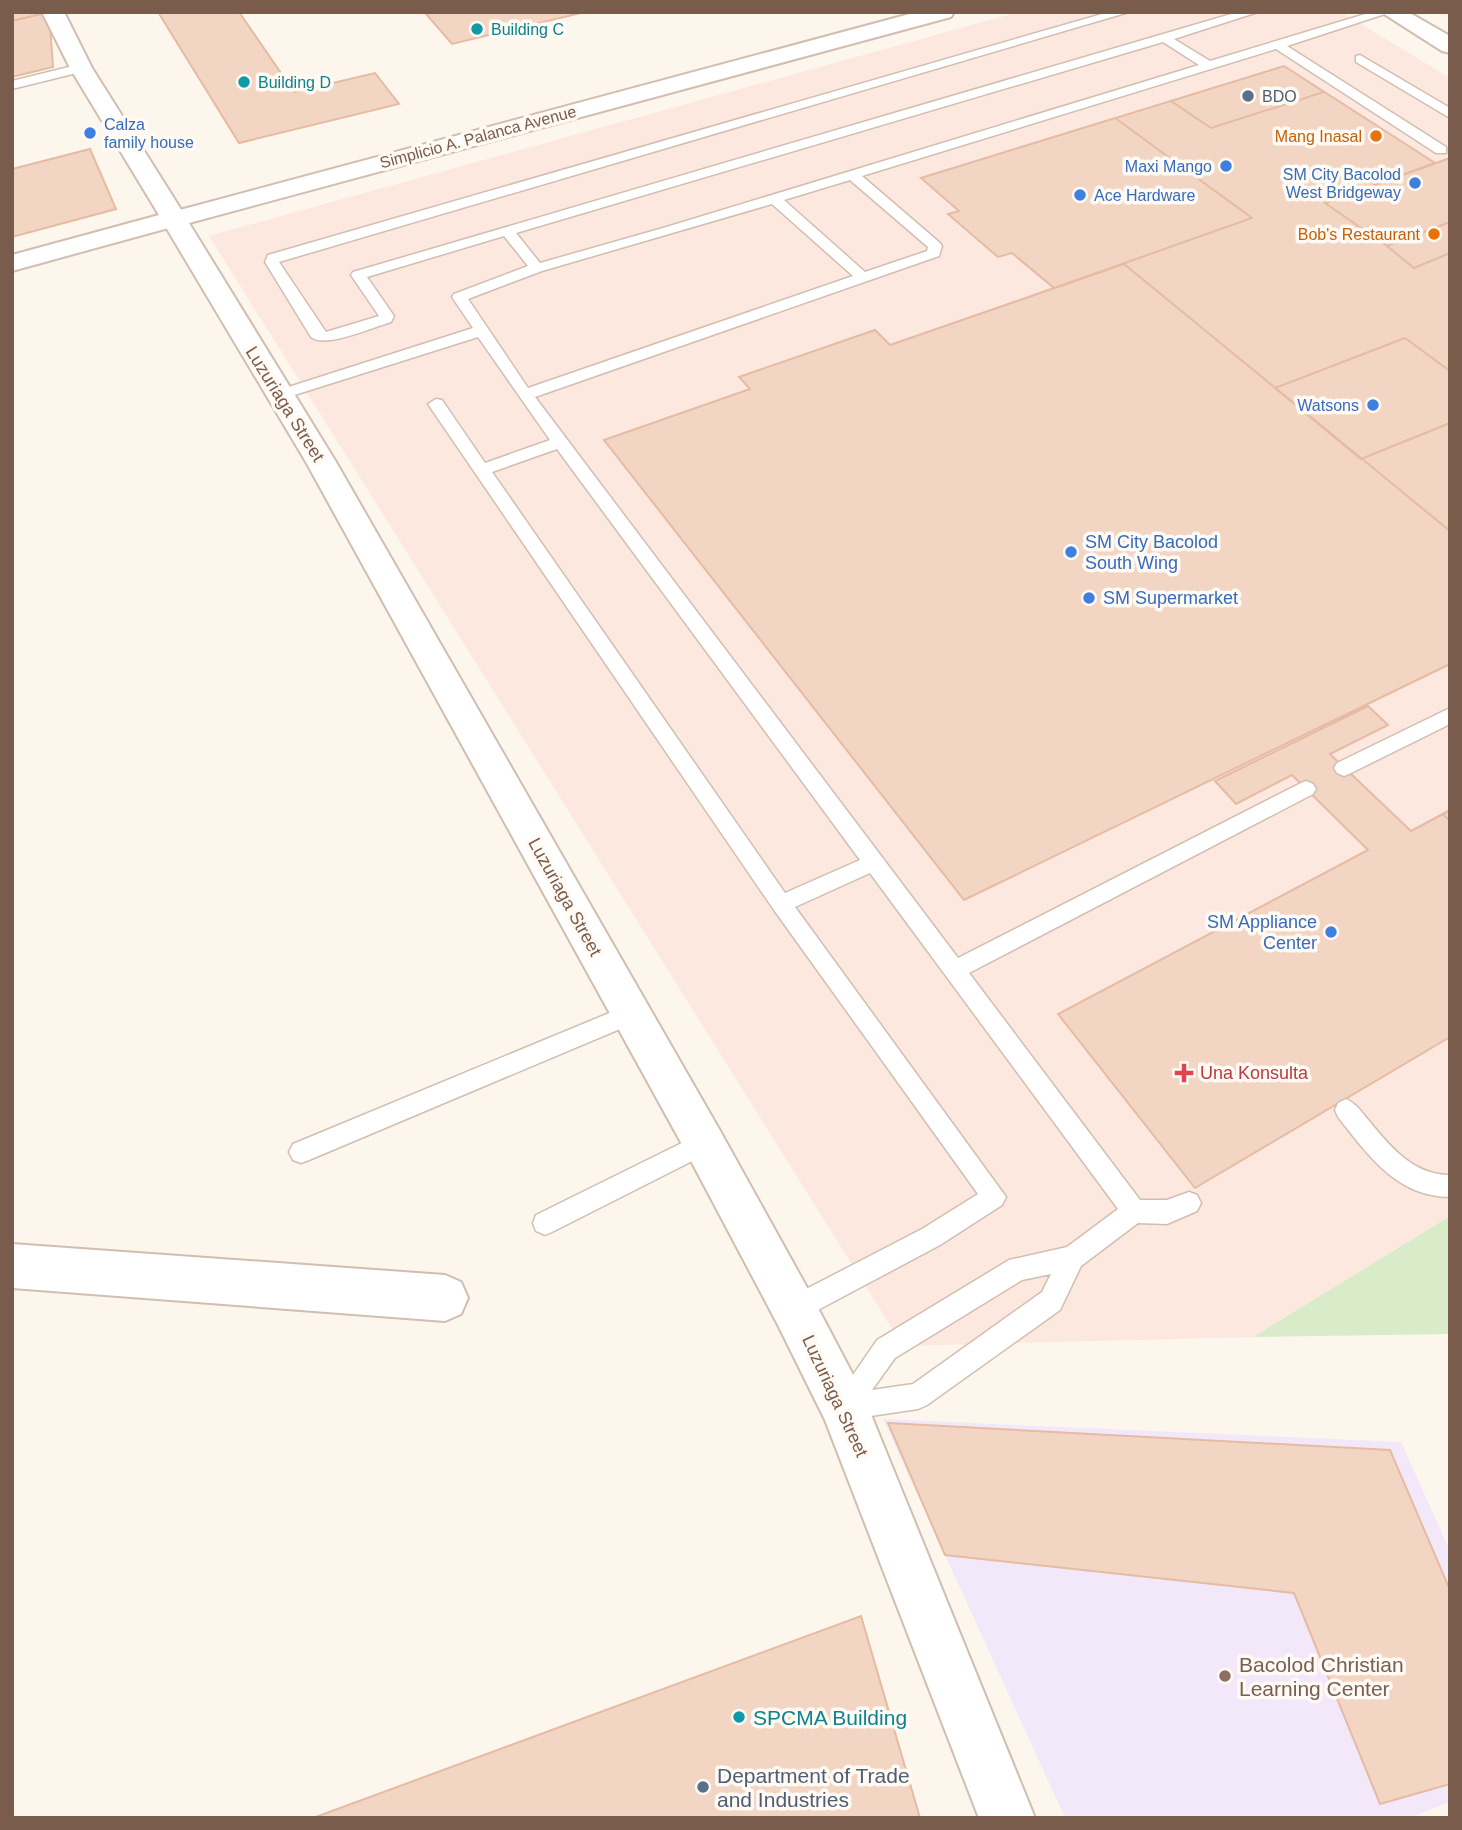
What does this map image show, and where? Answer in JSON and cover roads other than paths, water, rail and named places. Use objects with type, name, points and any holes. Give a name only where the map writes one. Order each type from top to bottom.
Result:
[{"type":"street","name":"Luzuriaga Street","points":[[53,12],[81,68],[321,462],[704,1143],[794,1309],[845,1407],[1007,1818]]},
{"type":"street","name":"Simplicio A. Palanca Avenue","points":[[12,263],[943,12]]},
{"type":"street","points":[[1392,12],[1450,46]]},
{"type":"street","points":[[12,1266],[445,1298]]},
{"type":"lane","points":[[1123,12],[272,259],[319,337],[327,337],[386,319],[387,316],[358,275],[1166,40],[1252,12]]},
{"type":"lane","points":[[1134,1211],[525,395],[459,297],[537,268],[775,199],[1385,12]]},
{"type":"lane","points":[[1166,40],[1209,66]]},
{"type":"lane","points":[[1278,45],[1441,150]]},
{"type":"lane","points":[[1360,59],[1450,114]]},
{"type":"lane","points":[[12,85],[81,68]]},
{"type":"lane","points":[[525,395],[934,253],[936,248],[853,175]]},
{"type":"lane","points":[[775,199],[862,277]]},
{"type":"lane","points":[[507,230],[537,268]]},
{"type":"lane","points":[[279,395],[480,331]]},
{"type":"lane","points":[[436,404],[781,904],[994,1198],[931,1237],[794,1309]]},
{"type":"lane","points":[[481,470],[562,442]]},
{"type":"lane","points":[[1344,768],[1450,715]]},
{"type":"lane","points":[[954,970],[1306,789]]},
{"type":"lane","points":[[781,904],[875,862]]},
{"type":"lane","points":[[301,1152],[631,1014]]},
{"type":"lane","points":[[1346,1110],[1370,1140],[1410,1178],[1438,1188],[1450,1186]]},
{"type":"lane","points":[[545,1223],[704,1143]]},
{"type":"lane","points":[[845,1407],[886,1349],[1018,1269],[1072,1258],[1134,1211],[1167,1212],[1189,1203]]},
{"type":"lane","points":[[845,1407],[918,1396],[1051,1301],[1072,1258]]},
{"type":"place","name":"Building C","points":[[477,29]]},
{"type":"place","name":"Building D","points":[[244,82]]},
{"type":"place","name":"BDO","points":[[1248,96]]},
{"type":"place","name":"Calza family house","points":[[90,133]]},
{"type":"place","name":"Mang Inasal","points":[[1376,136]]},
{"type":"place","name":"Maxi Mango","points":[[1226,166]]},
{"type":"place","name":"SM City Bacolod West Bridgeway","points":[[1415,183]]},
{"type":"place","name":"Ace Hardware","points":[[1080,195]]},
{"type":"place","name":"Bob's Restaurant","points":[[1434,234]]},
{"type":"place","name":"Watsons","points":[[1373,405]]},
{"type":"place","name":"SM City Bacolod South Wing","points":[[1071,552]]},
{"type":"place","name":"SM Supermarket","points":[[1089,598]]},
{"type":"place","name":"SM Appliance Center","points":[[1331,932]]},
{"type":"place","name":"Una Konsulta","points":[[1184,1073]]},
{"type":"place","name":"Bacolod Christian Learning Center","points":[[1225,1676]]},
{"type":"place","name":"SPCMA Building","points":[[739,1717]]},
{"type":"place","name":"Department of Trade and Industries","points":[[703,1787]]}]
